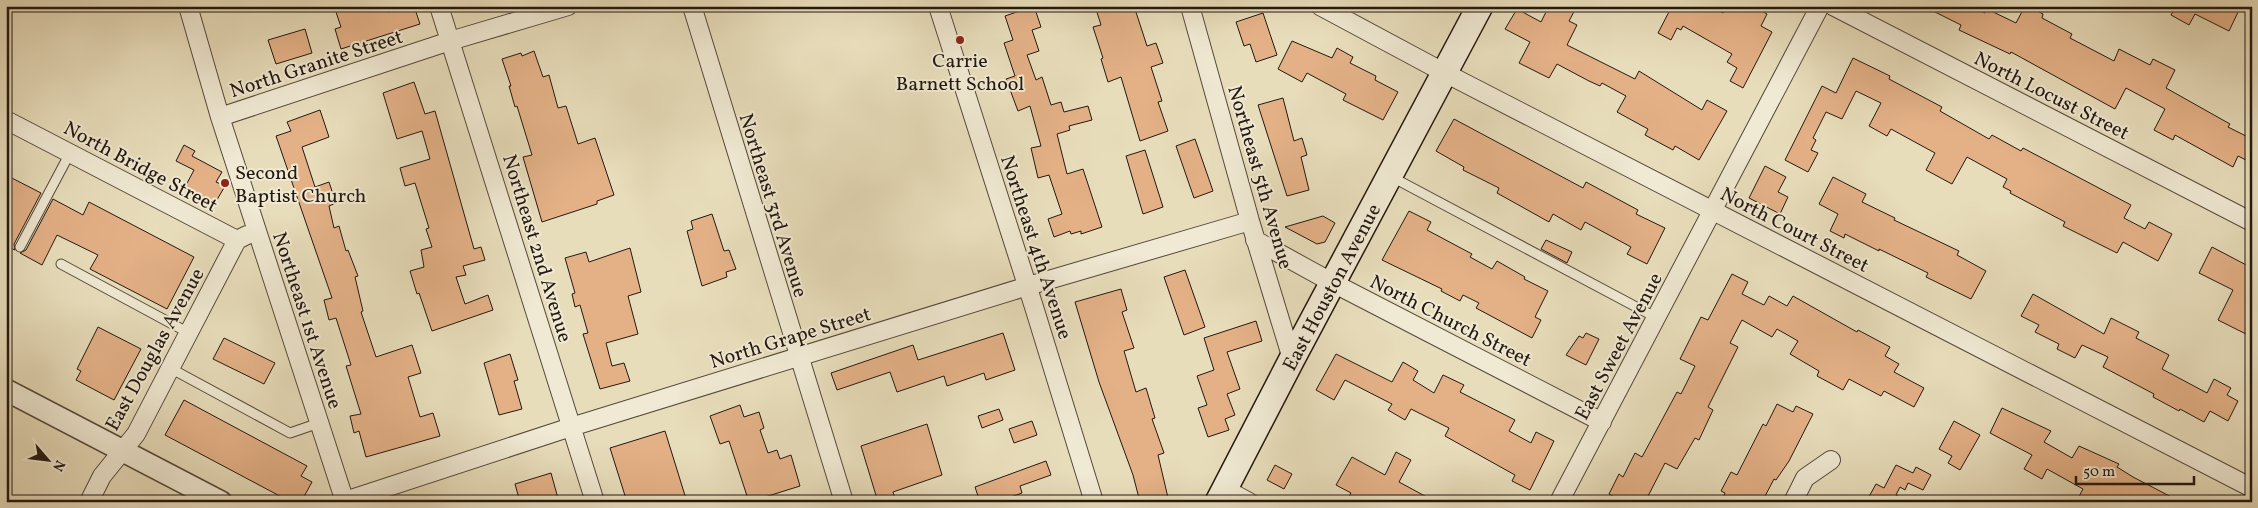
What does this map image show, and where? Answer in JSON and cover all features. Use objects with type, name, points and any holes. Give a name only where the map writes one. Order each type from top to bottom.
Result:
[{"type":"main road","name":"East Houston Avenue","points":[[1222,495],[1292,359],[1480,6]]},
{"type":"street","name":"Northeast 1st Avenue","points":[[188,6],[220,117],[345,501]]},
{"type":"street","name":"Northeast 2nd Avenue","points":[[440,6],[595,502]]},
{"type":"street","name":"North Granite Street","points":[[220,117],[450,41],[568,6]]},
{"type":"street","name":"Northeast 3rd Avenue","points":[[692,6],[844,502]]},
{"type":"street","name":"Northeast 4th Avenue","points":[[938,6],[1028,286],[1094,502]]},
{"type":"street","name":"Northeast 5th Avenue","points":[[1190,6],[1250,221],[1292,359]]},
{"type":"street","name":"North Court Street","points":[[1320,6],[1445,73],[2252,488]]},
{"type":"street","name":"East Sweet Avenue","points":[[1559,502],[1820,6]]},
{"type":"street","name":"North Locust Street","points":[[1833,6],[2252,222]]},
{"type":"street","name":"North Bridge Street","points":[[6,120],[237,240]]},
{"type":"street","name":"North Grape Street","points":[[345,501],[571,427],[1028,286],[1250,221]]},
{"type":"street","points":[[237,240],[256,230]]},
{"type":"street","name":"East Douglas Avenue","points":[[89,502],[102,476],[136,434],[237,240]]},
{"type":"street","name":"North Church Street","points":[[1256,240],[1333,283],[1602,422]]},
{"type":"street","points":[[6,390],[221,502]]},
{"type":"street","points":[[1793,502],[1805,478],[1831,460]]},
{"type":"street","points":[[1222,495],[1249,502]]},
{"type":"lane","points":[[20,247],[70,153]]},
{"type":"lane","points":[[1390,176],[1657,318]]},
{"type":"lane","points":[[61,264],[188,333]]},
{"type":"lane","points":[[170,368],[290,432],[319,423]]},
{"type":"building","points":[[334,6],[387,6],[388,12],[414,6],[420,24],[341,49],[335,29],[341,27]]},
{"type":"building","points":[[1034,6],[1041,27],[1032,30],[1039,51],[1027,55],[1036,80],[1042,77],[1051,105],[1061,102],[1064,112],[1088,106],[1092,120],[1069,126],[1070,130],[1057,134],[1067,174],[1083,169],[1102,227],[1081,234],[1081,231],[1071,234],[1070,231],[1054,237],[1048,219],[1062,214],[1049,175],[1038,178],[1031,148],[1041,146],[1030,106],[1018,111],[1006,79],[1015,76],[1004,43],[1013,40],[1005,16]]},
{"type":"building","points":[[1095,6],[1134,6],[1147,46],[1156,43],[1163,63],[1151,67],[1162,101],[1158,102],[1168,131],[1140,141],[1121,77],[1108,82],[1093,27],[1101,25]]},
{"type":"building","points":[[1549,6],[1577,6],[1569,21],[1577,25],[1567,45],[1635,79],[1639,71],[1702,110],[1707,100],[1727,111],[1699,160],[1675,146],[1673,150],[1645,135],[1648,129],[1617,112],[1626,96],[1602,83],[1600,86],[1557,64],[1549,78],[1519,63],[1530,42],[1505,29],[1517,9],[1541,22]]},
{"type":"building","points":[[1672,6],[1711,6],[1723,13],[1727,6],[1753,6],[1767,14],[1761,26],[1772,32],[1743,88],[1730,81],[1737,68],[1727,62],[1732,54],[1683,26],[1681,30],[1677,28],[1671,40],[1658,33]]},
{"type":"building","points":[[1923,6],[1971,6],[1985,13],[1987,9],[2016,23],[2025,6],[2028,6],[2043,14],[2042,18],[2072,34],[2070,38],[2114,61],[2119,49],[2150,65],[2153,59],[2175,70],[2166,88],[2230,124],[2228,127],[2252,139],[2252,163],[2238,156],[2233,167],[2175,135],[2173,140],[2154,130],[2165,109],[2126,88],[2115,109],[2011,52],[2010,54],[1959,30],[1961,25]]},
{"type":"building","points":[[2176,6],[2241,6],[2229,31],[2195,14],[2189,25],[2171,15]]},
{"type":"building","points":[[1263,13],[1277,55],[1256,62],[1250,44],[1244,46],[1236,22]]},
{"type":"building","points":[[305,29],[312,53],[276,64],[268,40]]},
{"type":"building","points":[[1292,41],[1332,58],[1337,48],[1353,57],[1350,63],[1376,76],[1375,80],[1398,92],[1383,120],[1343,100],[1346,94],[1307,73],[1302,82],[1278,69]]},
{"type":"building","points":[[534,51],[543,77],[549,75],[558,108],[566,106],[578,144],[595,138],[614,195],[597,201],[597,204],[542,222],[523,157],[532,155],[517,106],[515,107],[509,86],[511,86],[502,59],[521,53],[522,56]]},
{"type":"building","points":[[1853,58],[1890,76],[1889,79],[1942,107],[1940,111],[1989,139],[1992,135],[2021,151],[2023,148],[2131,205],[2124,218],[2145,229],[2149,222],[2172,234],[2158,261],[2123,242],[2117,253],[2063,226],[2065,222],[2010,193],[2011,191],[2003,187],[2007,179],[1967,157],[1952,184],[1926,170],[1935,153],[1891,129],[1887,136],[1869,126],[1881,103],[1856,91],[1842,119],[1826,112],[1813,138],[1816,140],[1811,150],[1818,153],[1808,172],[1785,160],[1822,86],[1836,93]]},
{"type":"building","points":[[414,82],[425,114],[435,111],[474,249],[481,247],[485,260],[463,266],[466,275],[456,277],[465,304],[488,295],[493,310],[432,331],[410,271],[424,267],[421,250],[432,247],[426,229],[429,228],[415,183],[405,186],[400,168],[430,159],[422,131],[397,139],[383,93]]},
{"type":"building","points":[[1283,98],[1294,141],[1302,138],[1307,155],[1301,157],[1309,190],[1287,196],[1258,105]]},
{"type":"building","points":[[320,110],[329,137],[302,147],[315,187],[329,182],[336,203],[329,206],[334,228],[339,226],[346,251],[348,250],[358,276],[355,277],[363,311],[361,312],[376,357],[412,345],[421,373],[408,377],[420,417],[433,413],[440,436],[366,457],[359,431],[354,433],[350,416],[361,414],[346,366],[351,365],[336,318],[329,320],[324,300],[332,298],[276,136],[291,131],[287,122]]},
{"type":"building","points":[[1454,119],[1583,188],[1586,182],[1638,210],[1636,214],[1665,228],[1647,264],[1627,254],[1631,247],[1585,222],[1581,230],[1553,214],[1549,222],[1497,193],[1499,188],[1463,170],[1464,167],[1436,151]]},
{"type":"building","points":[[1195,139],[1213,191],[1194,198],[1176,146]]},
{"type":"building","points":[[184,145],[195,151],[192,156],[222,172],[216,182],[225,186],[214,205],[184,189],[194,170],[176,161]]},
{"type":"building","points":[[1145,150],[1163,207],[1143,214],[1126,156]]},
{"type":"building","points":[[1765,166],[1786,177],[1778,192],[1788,197],[1780,214],[1749,198]]},
{"type":"building","points":[[6,175],[41,193],[14,244],[15,250],[6,246]]},
{"type":"building","points":[[1833,177],[1866,194],[1862,202],[1895,218],[1894,220],[1959,251],[1957,255],[1986,271],[1971,299],[1926,277],[1928,273],[1879,249],[1879,251],[1845,234],[1844,238],[1830,231],[1838,214],[1819,204]]},
{"type":"building","points":[[53,199],[83,215],[89,202],[194,257],[167,309],[90,269],[98,255],[57,235],[42,265],[20,253],[26,250]]},
{"type":"building","points":[[1409,211],[1431,222],[1427,230],[1472,254],[1470,257],[1492,269],[1497,261],[1525,277],[1524,279],[1548,291],[1535,317],[1541,320],[1532,338],[1476,308],[1479,303],[1463,295],[1460,301],[1441,291],[1442,289],[1382,260]]},
{"type":"building","points":[[712,214],[724,251],[729,250],[736,269],[726,272],[727,277],[702,286],[687,231],[693,229],[691,221]]},
{"type":"building","points":[[1323,216],[1335,223],[1325,242],[1317,244],[1285,227]]},
{"type":"building","points":[[1546,240],[1572,252],[1567,263],[1541,249]]},
{"type":"building","points":[[2212,247],[2252,268],[2252,337],[2218,320],[2233,290],[2199,273]]},
{"type":"building","points":[[630,248],[641,292],[628,296],[638,334],[606,343],[612,366],[624,363],[630,381],[600,389],[583,334],[588,333],[580,305],[575,307],[572,294],[575,293],[565,258],[586,252],[589,262]]},
{"type":"building","points":[[1185,270],[1205,327],[1184,335],[1164,277]]},
{"type":"building","points":[[1732,274],[1748,282],[1742,294],[1764,305],[1769,296],[1787,306],[1793,296],[1857,332],[1858,330],[1890,347],[1885,356],[1899,364],[1894,372],[1924,388],[1914,407],[1884,391],[1881,396],[1849,379],[1843,390],[1817,376],[1819,371],[1790,354],[1798,341],[1777,329],[1772,337],[1742,320],[1730,343],[1738,347],[1708,407],[1713,410],[1699,440],[1695,438],[1677,469],[1665,463],[1645,502],[1623,502],[1609,494],[1619,474],[1623,477],[1635,453],[1642,457],[1677,392],[1681,394],[1695,366],[1680,359],[1701,317],[1708,320]]},
{"type":"building","points":[[1121,289],[1127,310],[1122,312],[1134,348],[1124,351],[1136,392],[1146,388],[1155,418],[1152,419],[1164,453],[1158,455],[1169,502],[1140,502],[1133,475],[1099,382],[1075,302]]},
{"type":"building","points":[[2033,294],[2104,334],[2111,318],[2139,332],[2136,338],[2169,355],[2162,369],[2207,393],[2214,379],[2231,388],[2227,395],[2238,401],[2228,421],[2210,411],[2204,422],[2180,409],[2179,411],[2153,397],[2154,394],[2103,367],[2108,357],[2082,345],[2075,358],[2057,349],[2059,344],[2035,332],[2039,325],[2021,316]]},
{"type":"building","points":[[1256,321],[1262,341],[1227,352],[1240,389],[1227,394],[1235,415],[1225,419],[1229,430],[1208,437],[1198,408],[1207,405],[1197,376],[1214,370],[1204,338]]},
{"type":"building","points":[[98,327],[141,349],[114,400],[76,380],[81,371],[77,369]]},
{"type":"building","points":[[1003,333],[1015,370],[986,380],[984,373],[947,386],[944,376],[897,392],[890,372],[837,390],[831,373],[913,345],[918,360]]},
{"type":"building","points":[[1586,333],[1599,339],[1586,365],[1566,355],[1579,336],[1583,338]]},
{"type":"building","points":[[224,338],[275,363],[264,384],[213,359]]},
{"type":"building","points":[[510,354],[518,380],[514,381],[522,409],[499,415],[484,363]]},
{"type":"building","points":[[1336,354],[1392,382],[1403,362],[1418,371],[1413,380],[1434,393],[1443,375],[1464,385],[1460,392],[1515,420],[1509,431],[1531,443],[1536,432],[1554,441],[1530,490],[1512,481],[1515,475],[1445,436],[1449,428],[1411,409],[1405,420],[1388,410],[1392,404],[1345,380],[1334,400],[1316,390]]},
{"type":"building","points":[[184,400],[307,466],[301,476],[312,482],[301,502],[291,502],[165,435]]},
{"type":"building","points":[[1777,404],[1793,412],[1796,406],[1813,414],[1789,461],[1776,480],[1774,479],[1762,502],[1721,502],[1725,493],[1721,491],[1731,472],[1737,475],[1763,424],[1766,426]]},
{"type":"building","points":[[740,405],[744,417],[759,412],[764,428],[760,430],[768,453],[777,450],[780,459],[791,455],[800,486],[749,502],[729,441],[720,444],[710,416]]},
{"type":"building","points":[[2002,408],[2051,431],[2044,442],[2072,458],[2079,446],[2119,464],[2117,467],[2133,477],[2181,502],[2076,502],[2083,489],[2047,469],[2042,479],[2024,469],[2032,455],[1990,433]]},
{"type":"building","points":[[999,409],[1003,420],[982,428],[978,416]]},
{"type":"building","points":[[1032,421],[1037,435],[1014,443],[1009,429]]},
{"type":"building","points":[[1954,421],[1980,435],[1960,470],[1948,463],[1952,456],[1939,449]]},
{"type":"building","points":[[927,424],[942,475],[893,492],[895,498],[878,502],[861,446]]},
{"type":"building","points":[[665,431],[687,502],[627,502],[610,448]]},
{"type":"building","points":[[1396,452],[1411,460],[1399,482],[1436,502],[1346,502],[1351,493],[1336,485],[1352,457],[1385,475]]},
{"type":"building","points":[[1046,461],[1051,475],[1020,486],[1022,493],[997,502],[980,502],[975,487]]},
{"type":"building","points":[[1275,465],[1292,474],[1284,489],[1267,480]]},
{"type":"building","points":[[1896,465],[1913,473],[1916,467],[1931,475],[1923,490],[1908,483],[1905,490],[1900,487],[1896,495],[1910,502],[1866,502],[1876,484],[1884,488]]},
{"type":"building","points":[[551,473],[559,502],[520,502],[515,484]]},
{"type":"place","name":"Carrie Barnett School","points":[[960,40]]},
{"type":"place","name":"Second Baptist Church","points":[[225,183]]}]
